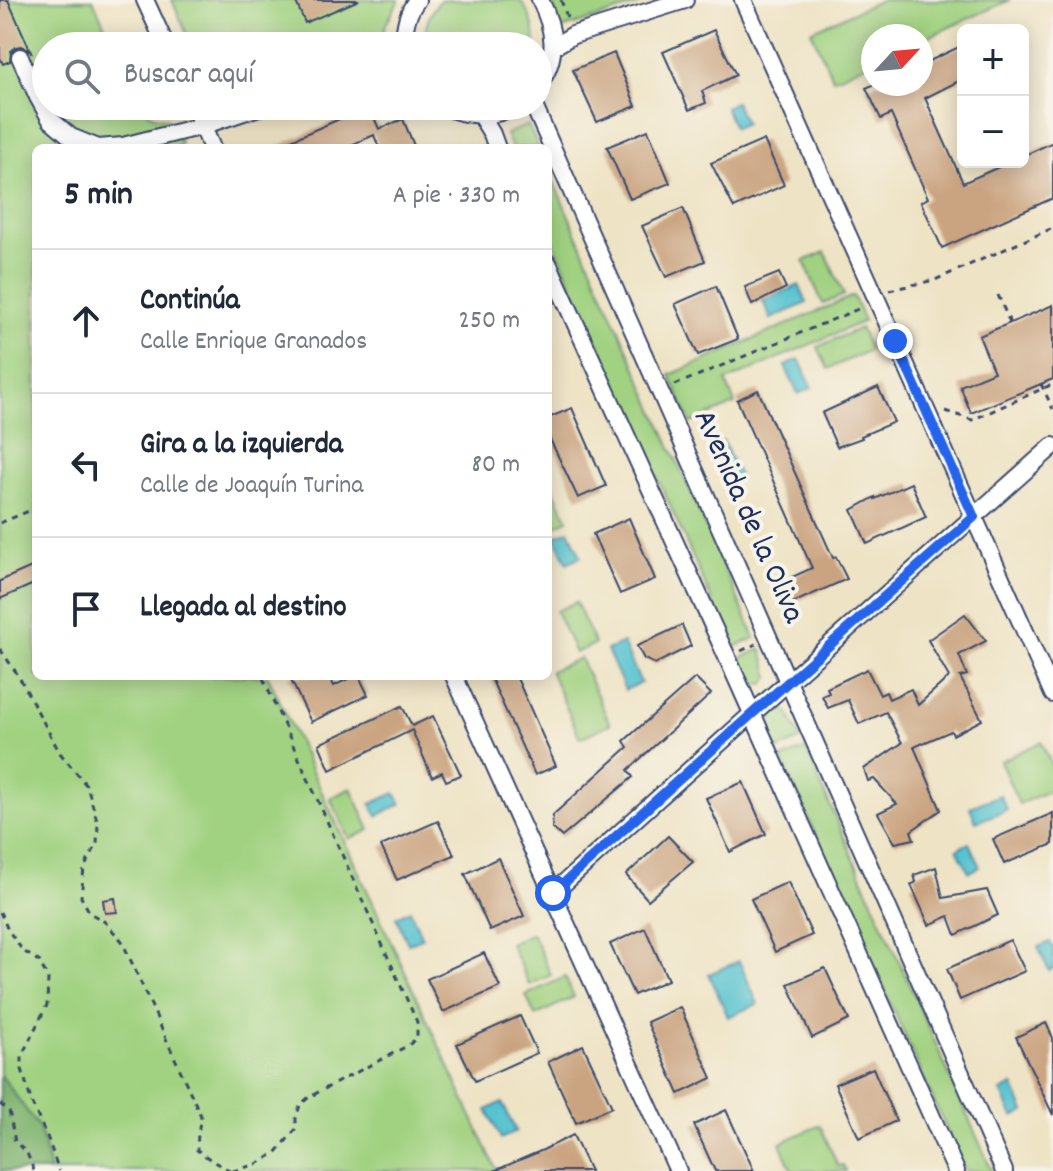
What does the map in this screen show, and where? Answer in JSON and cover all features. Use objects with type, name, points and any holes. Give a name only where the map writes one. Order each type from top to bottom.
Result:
[{"type":"street","points":[[145,0],[160,32]]},
{"type":"street","points":[[405,32],[411,8],[417,0]]},
{"type":"street","points":[[540,0],[550,19],[551,32]]},
{"type":"street","points":[[553,47],[573,35],[685,0]]},
{"type":"street","points":[[743,0],[883,295],[974,517],[1053,694]]},
{"type":"street","points":[[552,38],[552,52]]},
{"type":"street","points":[[20,57],[32,84]]},
{"type":"street","points":[[51,120],[71,137],[88,144]]},
{"type":"street","points":[[200,120],[210,144]]},
{"type":"street","points":[[131,144],[220,120]]},
{"type":"street","points":[[483,120],[495,144]]},
{"type":"street","name":"Avenida de la Oliva","points":[[540,120],[551,144]]},
{"type":"street","name":"Avenida de la Oliva","points":[[552,147],[1004,1171]]},
{"type":"street","points":[[552,272],[956,1171]]},
{"type":"street","points":[[553,893],[1053,446]]},
{"type":"street","points":[[456,680],[678,1171]]},
{"type":"path","points":[[561,0],[573,35]]},
{"type":"path","points":[[660,391],[883,295],[935,280],[1053,228]]},
{"type":"path","points":[[998,295],[1010,323]]},
{"type":"path","points":[[941,410],[972,420],[1042,386],[1053,384]]},
{"type":"path","points":[[1042,386],[1053,409]]},
{"type":"path","points":[[0,523],[32,510]]},
{"type":"path","points":[[727,657],[770,638]]},
{"type":"path","points":[[0,649],[18,675],[60,753],[87,786],[98,824],[97,844],[84,868],[81,897],[90,913],[105,922],[122,941],[138,975],[201,1116],[197,1150],[232,1171],[257,1164],[276,1153],[296,1129],[300,1105],[309,1097],[409,1045],[417,1037],[417,1022],[264,680]]},
{"type":"path","points":[[0,912],[23,951],[40,962],[48,979],[47,1005],[22,1055],[22,1069],[32,1104],[59,1171]]},
{"type":"path","points":[[0,1104],[9,1111],[15,1142],[27,1153],[34,1171]]},
{"type":"green space","points":[[0,0],[93,0],[108,32],[32,32],[32,120],[169,120],[181,144],[32,144],[32,680],[270,680],[497,1171],[50,1171],[39,1128],[0,1074]]},
{"type":"green space","points":[[172,0],[399,0],[384,32],[186,32]]},
{"type":"green space","points":[[440,0],[520,0],[534,32],[425,32]]},
{"type":"green space","points":[[653,0],[561,29],[552,2]]},
{"type":"green space","points":[[881,0],[1010,0],[933,35],[933,24],[861,24],[861,66],[833,79],[811,31]]},
{"type":"green space","points":[[528,125],[537,144],[510,144],[506,134]]},
{"type":"green space","points":[[552,178],[755,638],[733,648],[552,239]]},
{"type":"green space","points":[[825,252],[844,295],[823,304],[804,261]]},
{"type":"green space","points":[[853,296],[864,321],[726,381],[735,404],[691,423],[670,375]]},
{"type":"green space","points":[[860,328],[870,350],[828,369],[818,347]]},
{"type":"green space","points":[[552,486],[568,520],[552,527]]},
{"type":"green space","points":[[576,602],[595,644],[575,653],[556,611]]},
{"type":"green space","points":[[761,649],[770,676],[764,684],[752,684],[738,659]]},
{"type":"green space","points":[[580,658],[610,724],[580,738],[552,670]]},
{"type":"green space","points":[[781,707],[788,712],[801,739],[778,750],[764,719],[768,713]]},
{"type":"green space","points":[[1041,742],[1053,768],[1053,789],[1019,804],[1000,761]]},
{"type":"green space","points":[[805,749],[992,1171],[965,1171],[782,759]]},
{"type":"green space","points":[[351,788],[370,830],[349,839],[330,798]]},
{"type":"green space","points":[[532,933],[551,975],[529,985],[510,943]]},
{"type":"green space","points":[[565,977],[574,997],[535,1016],[526,995]]},
{"type":"green space","points":[[0,1074],[39,1128],[50,1171],[0,1171]]},
{"type":"green space","points":[[820,1125],[838,1166],[843,1165],[846,1171],[792,1171],[780,1143]]},
{"type":"water","points":[[735,102],[745,123],[734,128],[725,107]]},
{"type":"water","points":[[799,285],[807,303],[771,319],[763,301]]},
{"type":"water","points":[[799,359],[812,388],[798,394],[785,366]]},
{"type":"water","points":[[723,441],[740,478],[726,484],[710,446]]},
{"type":"water","points":[[569,530],[581,556],[567,563],[555,536]]},
{"type":"water","points":[[623,643],[641,683],[625,690],[607,650]]},
{"type":"water","points":[[395,793],[401,804],[377,816],[371,804]]},
{"type":"water","points":[[1000,795],[1007,810],[976,822],[970,807]]},
{"type":"water","points":[[969,843],[980,867],[969,872],[957,849]]},
{"type":"water","points":[[410,910],[422,938],[408,944],[396,917]]},
{"type":"water","points":[[1050,942],[1053,969],[1049,971],[1038,947]]},
{"type":"water","points":[[739,961],[758,1004],[728,1017],[709,974]]},
{"type":"water","points":[[1013,1085],[1025,1112],[1013,1117],[1001,1091]]},
{"type":"water","points":[[502,1102],[516,1131],[501,1139],[487,1110]]},
{"type":"building","points":[[0,0],[8,0],[31,52],[22,46],[16,47],[11,51],[10,61],[3,64],[0,58]]},
{"type":"building","points":[[295,0],[359,0],[305,23]]},
{"type":"building","points":[[714,30],[736,75],[702,91],[706,103],[689,110],[663,52]]},
{"type":"building","points":[[957,48],[957,82],[933,94],[933,59]]},
{"type":"building","points":[[614,53],[636,106],[597,122],[573,70]]},
{"type":"building","points":[[870,96],[929,96],[925,98],[963,183],[997,168],[1029,168],[1029,153],[1053,142],[1053,198],[942,248],[921,202],[928,198],[891,114],[881,119]]},
{"type":"building","points":[[337,120],[375,120],[379,129],[403,120],[413,144],[377,144],[374,135],[353,144],[282,144]]},
{"type":"building","points":[[648,130],[670,183],[630,199],[607,147]]},
{"type":"building","points":[[764,140],[784,185],[734,208],[711,163]]},
{"type":"building","points":[[683,208],[705,261],[666,277],[642,226]]},
{"type":"building","points":[[779,273],[786,288],[752,305],[745,287]]},
{"type":"building","points":[[716,286],[738,339],[698,355],[675,304]]},
{"type":"building","points":[[1053,305],[1053,379],[971,413],[960,386],[994,372],[979,336]]},
{"type":"building","points":[[878,387],[894,422],[837,447],[822,413]]},
{"type":"building","points":[[758,390],[833,558],[836,557],[847,579],[788,605],[779,583],[812,568],[737,400]]},
{"type":"building","points":[[572,408],[606,486],[578,498],[552,443],[552,416]]},
{"type":"building","points":[[911,483],[926,517],[867,544],[852,510]]},
{"type":"building","points":[[629,518],[655,579],[620,594],[593,534]]},
{"type":"building","points":[[32,567],[32,585],[0,599],[0,581]]},
{"type":"building","points":[[965,614],[986,641],[959,655],[967,675],[960,677],[982,720],[953,735],[951,731],[914,747],[941,810],[911,831],[914,839],[895,843],[878,813],[897,804],[874,779],[868,781],[864,769],[902,743],[886,712],[859,724],[848,700],[828,708],[822,696],[829,693],[827,688],[867,669],[880,695],[886,692],[889,699],[911,689],[918,705],[949,677],[928,640]]},
{"type":"building","points":[[682,625],[691,646],[655,664],[644,659],[637,646]]},
{"type":"building","points":[[695,678],[711,694],[628,770],[633,777],[562,837],[552,828],[553,815],[628,747],[624,741]]},
{"type":"building","points":[[291,680],[331,680],[334,686],[346,680],[361,680],[368,695],[311,722]]},
{"type":"building","points":[[492,680],[518,680],[556,766],[535,775]]},
{"type":"building","points":[[402,706],[412,726],[433,716],[461,775],[446,781],[442,772],[432,777],[412,730],[330,770],[319,744]]},
{"type":"building","points":[[743,782],[766,834],[730,852],[706,798]]},
{"type":"building","points":[[1053,813],[1053,844],[1004,864],[993,839]]},
{"type":"building","points":[[438,821],[454,855],[397,880],[381,846]]},
{"type":"building","points":[[668,836],[693,862],[648,900],[626,875]]},
{"type":"building","points":[[498,858],[524,916],[490,931],[465,874]]},
{"type":"building","points":[[936,867],[943,898],[987,890],[998,915],[956,935],[949,916],[929,925],[911,885],[916,882],[914,875]]},
{"type":"building","points":[[788,882],[812,935],[775,952],[751,899]]},
{"type":"building","points":[[115,898],[117,912],[105,913],[103,900]]},
{"type":"building","points":[[645,928],[668,980],[634,995],[610,944]]},
{"type":"building","points":[[1010,940],[1025,971],[960,1000],[947,969]]},
{"type":"building","points":[[484,953],[500,987],[443,1012],[427,979]]},
{"type":"building","points":[[825,968],[849,1020],[812,1038],[788,984]]},
{"type":"building","points":[[680,1007],[712,1078],[679,1094],[647,1022]]},
{"type":"building","points":[[520,1016],[537,1053],[475,1081],[457,1044]]},
{"type":"building","points":[[1046,1023],[1053,1038],[1053,1115],[1016,1037]]},
{"type":"building","points":[[583,1045],[612,1107],[576,1123],[548,1062]]},
{"type":"building","points":[[873,1068],[896,1121],[859,1138],[835,1084]]},
{"type":"building","points":[[726,1110],[754,1171],[715,1171],[694,1125]]},
{"type":"building","points":[[573,1135],[590,1171],[494,1171],[543,1150]]},
{"type":"route","points":[[553,893],[974,517],[895,341]]}]
